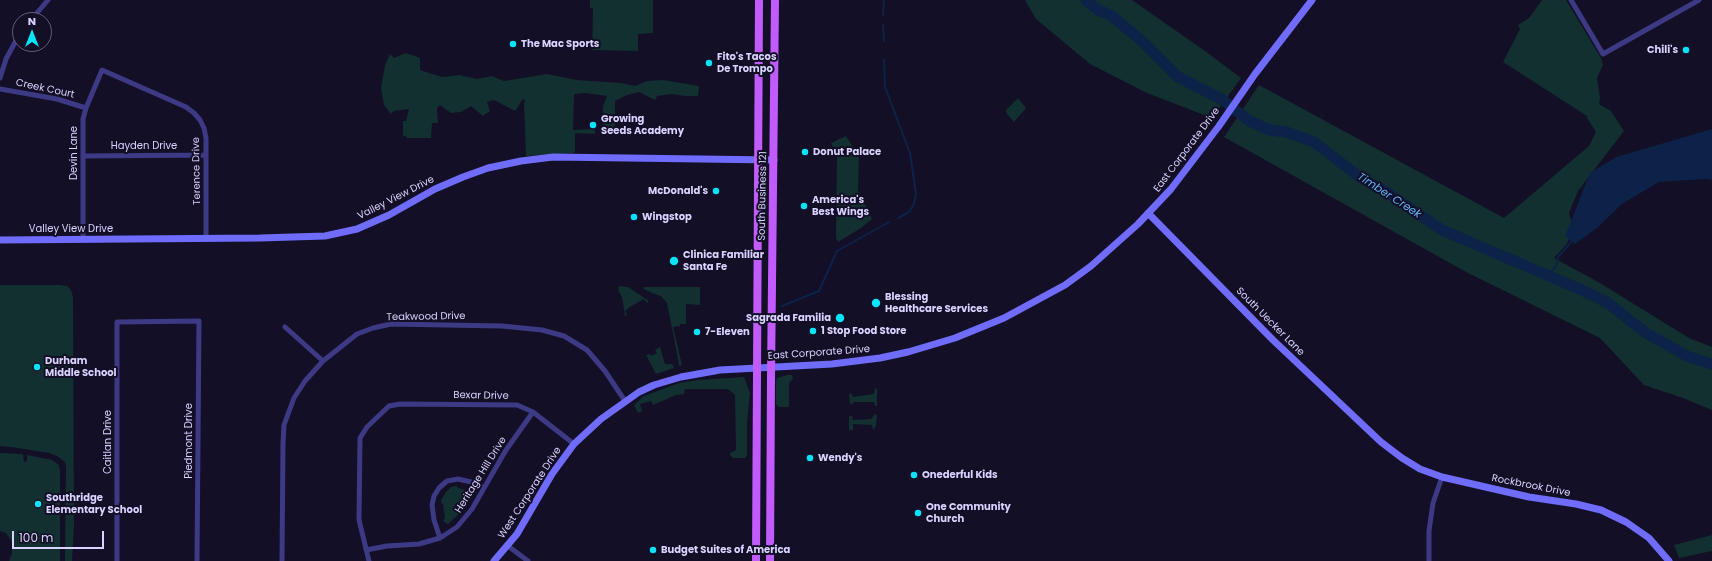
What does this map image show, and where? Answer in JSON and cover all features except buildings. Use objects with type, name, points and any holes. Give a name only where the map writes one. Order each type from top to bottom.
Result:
[{"type":"main road","name":"South Business 121","points":[[756,561],[759,0]]},
{"type":"main road","name":"South Business 121","points":[[770,561],[775,0]]},
{"type":"main road","points":[[756,538],[771,538]]},
{"type":"street","points":[[37,12],[48,0]]},
{"type":"street","name":"East Corporate Drive","points":[[757,368],[832,364],[880,358],[922,348],[979,329],[1016,313],[1065,285],[1091,266],[1171,190],[1219,126],[1255,74],[1312,0]]},
{"type":"street","points":[[1571,0],[1603,54],[1699,0]]},
{"type":"street","points":[[0,78],[6,59],[12,48]]},
{"type":"street","name":"Devin Lane","points":[[83,239],[83,119],[102,70]]},
{"type":"street","name":"Terence Drive","points":[[102,70],[186,107],[200,120],[204,128],[206,155],[206,239]]},
{"type":"street","name":"Creek Court","points":[[0,89],[57,99],[86,108]]},
{"type":"street","name":"Hayden Drive","points":[[83,156],[206,155]]},
{"type":"street","name":"Valley View Drive","points":[[0,240],[304,237],[342,233],[357,229],[463,177],[488,168],[525,160],[553,157],[774,160]]},
{"type":"street","name":"South Uecker Lane","points":[[1148,213],[1273,340],[1381,442]]},
{"type":"street","name":"Caitlan Drive","points":[[117,561],[117,322],[199,321]]},
{"type":"street","name":"Piedmont Drive","points":[[197,561],[199,321]]},
{"type":"street","name":"Teakwood Drive","points":[[282,561],[284,425],[294,398],[305,381],[323,361],[357,334],[373,328],[391,324],[502,326],[542,330],[564,336],[592,355],[625,401]]},
{"type":"street","points":[[284,327],[323,361]]},
{"type":"street","name":"West Corporate Drive","points":[[494,561],[517,534],[552,474],[574,444],[601,418],[625,401],[654,385],[681,377],[720,370],[757,368]]},
{"type":"street","name":"Bexar Drive","points":[[368,561],[359,520],[360,438],[367,427],[389,406],[400,404],[517,405],[533,412],[574,444]]},
{"type":"street","name":"Heritage Hill Drive","points":[[366,550],[386,546],[419,544],[440,538],[457,527],[472,509],[506,450],[533,412]]},
{"type":"street","name":"Rockbrook Drive","points":[[1381,442],[1402,458],[1420,469],[1442,477],[1529,498],[1576,504],[1600,510],[1626,522],[1650,538],[1669,561]]},
{"type":"street","points":[[1429,561],[1429,531],[1433,503],[1442,477]]},
{"type":"street","points":[[440,538],[434,520],[432,505],[434,496],[439,488],[447,481],[458,479],[471,482],[484,488]]},
{"type":"street","points":[[508,546],[528,561]]},
{"type":"green space","points":[[590,0],[653,0],[653,33],[638,34],[638,51],[592,50],[593,8],[590,8]]},
{"type":"green space","points":[[1025,0],[1132,0],[1241,78],[1212,118],[1147,93],[1090,64],[1036,19]]},
{"type":"green space","points":[[1542,0],[1566,0],[1601,58],[1603,65],[1597,78],[1600,98],[1599,104],[1611,111],[1624,131],[1578,191],[1569,213],[1573,227],[1567,244],[1554,258],[1600,283],[1689,338],[1712,347],[1712,410],[1683,398],[1644,385],[1600,338],[1466,272],[1224,137],[1259,85],[1504,218],[1589,146],[1596,132],[1587,116],[1503,62],[1520,29],[1518,25],[1529,18]]},
{"type":"green space","points":[[406,53],[420,58],[420,70],[442,77],[459,75],[477,79],[492,76],[504,81],[547,74],[577,80],[621,83],[635,86],[647,81],[663,80],[699,86],[698,96],[672,94],[657,96],[655,100],[639,92],[627,95],[615,101],[615,125],[610,133],[603,125],[603,106],[607,96],[585,93],[574,94],[573,130],[595,129],[595,134],[575,133],[575,152],[573,153],[526,156],[524,102],[526,102],[523,99],[515,111],[494,100],[487,102],[490,111],[483,116],[471,106],[461,112],[451,113],[440,105],[437,108],[438,123],[432,123],[431,138],[407,138],[406,136],[403,136],[403,121],[406,121],[409,109],[394,111],[391,114],[384,105],[381,88],[385,65],[390,54],[394,58]]},
{"type":"green space","points":[[1018,98],[1026,108],[1014,122],[1007,114],[1006,110]]},
{"type":"green space","points":[[846,136],[859,157],[858,190],[872,219],[861,228],[838,242],[836,238],[837,155],[831,143]]},
{"type":"green space","name":"Durham Middle School","points":[[0,285],[67,286],[71,290],[73,297],[74,526],[72,561],[65,561],[65,462],[57,456],[49,453],[0,446]]},
{"type":"green space","points":[[619,286],[628,287],[649,301],[647,303],[644,299],[630,307],[625,311],[627,315],[625,316],[622,297],[618,290]]},
{"type":"green space","points":[[644,287],[700,287],[700,305],[686,304],[686,324],[680,324],[680,326],[673,327],[682,365],[679,366],[667,303],[661,296],[644,289]]},
{"type":"green space","points":[[660,347],[665,364],[672,364],[674,368],[656,374],[646,355],[650,354],[651,356],[657,353],[655,350]]},
{"type":"green space","points":[[792,375],[793,379],[789,383],[789,405],[788,407],[779,407],[776,404],[777,378]]},
{"type":"green space","points":[[744,377],[750,393],[747,422],[747,455],[745,458],[733,458],[730,455],[730,453],[736,450],[735,395],[728,389],[685,389],[684,394],[676,395],[653,405],[651,401],[640,404],[642,411],[638,413],[634,405],[644,396],[679,383],[698,380]]},
{"type":"green space","points":[[875,388],[877,389],[877,406],[875,406],[874,402],[853,402],[853,404],[850,404],[849,394],[852,394],[853,397],[874,394]]},
{"type":"green space","points":[[875,414],[877,415],[876,426],[873,430],[872,425],[853,424],[853,430],[849,430],[849,416],[852,416],[853,420],[871,419]]},
{"type":"green space","name":"Southridge Elementary School","points":[[0,453],[23,454],[24,462],[27,461],[27,455],[52,460],[59,465],[60,561],[9,561],[12,553],[12,542],[6,533],[0,531]]},
{"type":"green space","points":[[457,486],[458,488],[469,491],[470,489],[473,490],[473,493],[460,513],[448,524],[443,520],[445,519],[441,500],[451,487]]},
{"type":"green space","points":[[1712,535],[1712,551],[1679,558],[1674,545]]},
{"type":"water","points":[[1712,129],[1712,180],[1705,179],[1659,182],[1622,204],[1597,228],[1575,244],[1565,236],[1590,173],[1616,157]]},
{"type":"waterway","points":[[883,15],[884,0]]},
{"type":"waterway","name":"Timber Creek","points":[[1086,0],[1098,10],[1112,16],[1143,42],[1178,77],[1223,100],[1248,120],[1269,130],[1286,132],[1314,142],[1361,178],[1385,191],[1442,230],[1584,291],[1608,303],[1646,333],[1689,357],[1712,364]]},
{"type":"waterway","points":[[883,25],[884,41]]},
{"type":"waterway","points":[[884,59],[885,87],[910,153],[916,194],[914,204],[909,212],[898,218]]},
{"type":"waterway","points":[[782,306],[819,291],[837,251],[889,222]]},
{"type":"waterway","points":[[1547,275],[1556,267],[1558,257],[1572,241]]},
{"type":"place","name":"The Mac Sports","points":[[513,44]]},
{"type":"place","name":"Chili's","points":[[1686,50]]},
{"type":"place","name":"Fito's Tacos De Trompo","points":[[709,63]]},
{"type":"place","name":"Growing Seeds Academy","points":[[593,125]]},
{"type":"place","name":"Donut Palace","points":[[805,152]]},
{"type":"place","name":"McDonald's","points":[[716,191]]},
{"type":"place","name":"America's Best Wings","points":[[804,206]]},
{"type":"place","name":"Wingstop","points":[[634,217]]},
{"type":"place","name":"Clinica Familiar Santa Fe","points":[[674,261]]},
{"type":"place","name":"Blessing Healthcare Services","points":[[876,303]]},
{"type":"place","name":"Sagrada Familia","points":[[840,318]]},
{"type":"place","name":"1 Stop Food Store","points":[[813,331]]},
{"type":"place","name":"7-Eleven","points":[[697,332]]},
{"type":"place","name":"Durham Middle School","points":[[37,367]]},
{"type":"place","name":"Wendy's","points":[[810,458]]},
{"type":"place","name":"Onederful Kids","points":[[914,475]]},
{"type":"place","name":"Southridge Elementary School","points":[[38,504]]},
{"type":"place","name":"One Community Church","points":[[918,513]]},
{"type":"place","name":"Budget Suites of America","points":[[653,550]]}]
